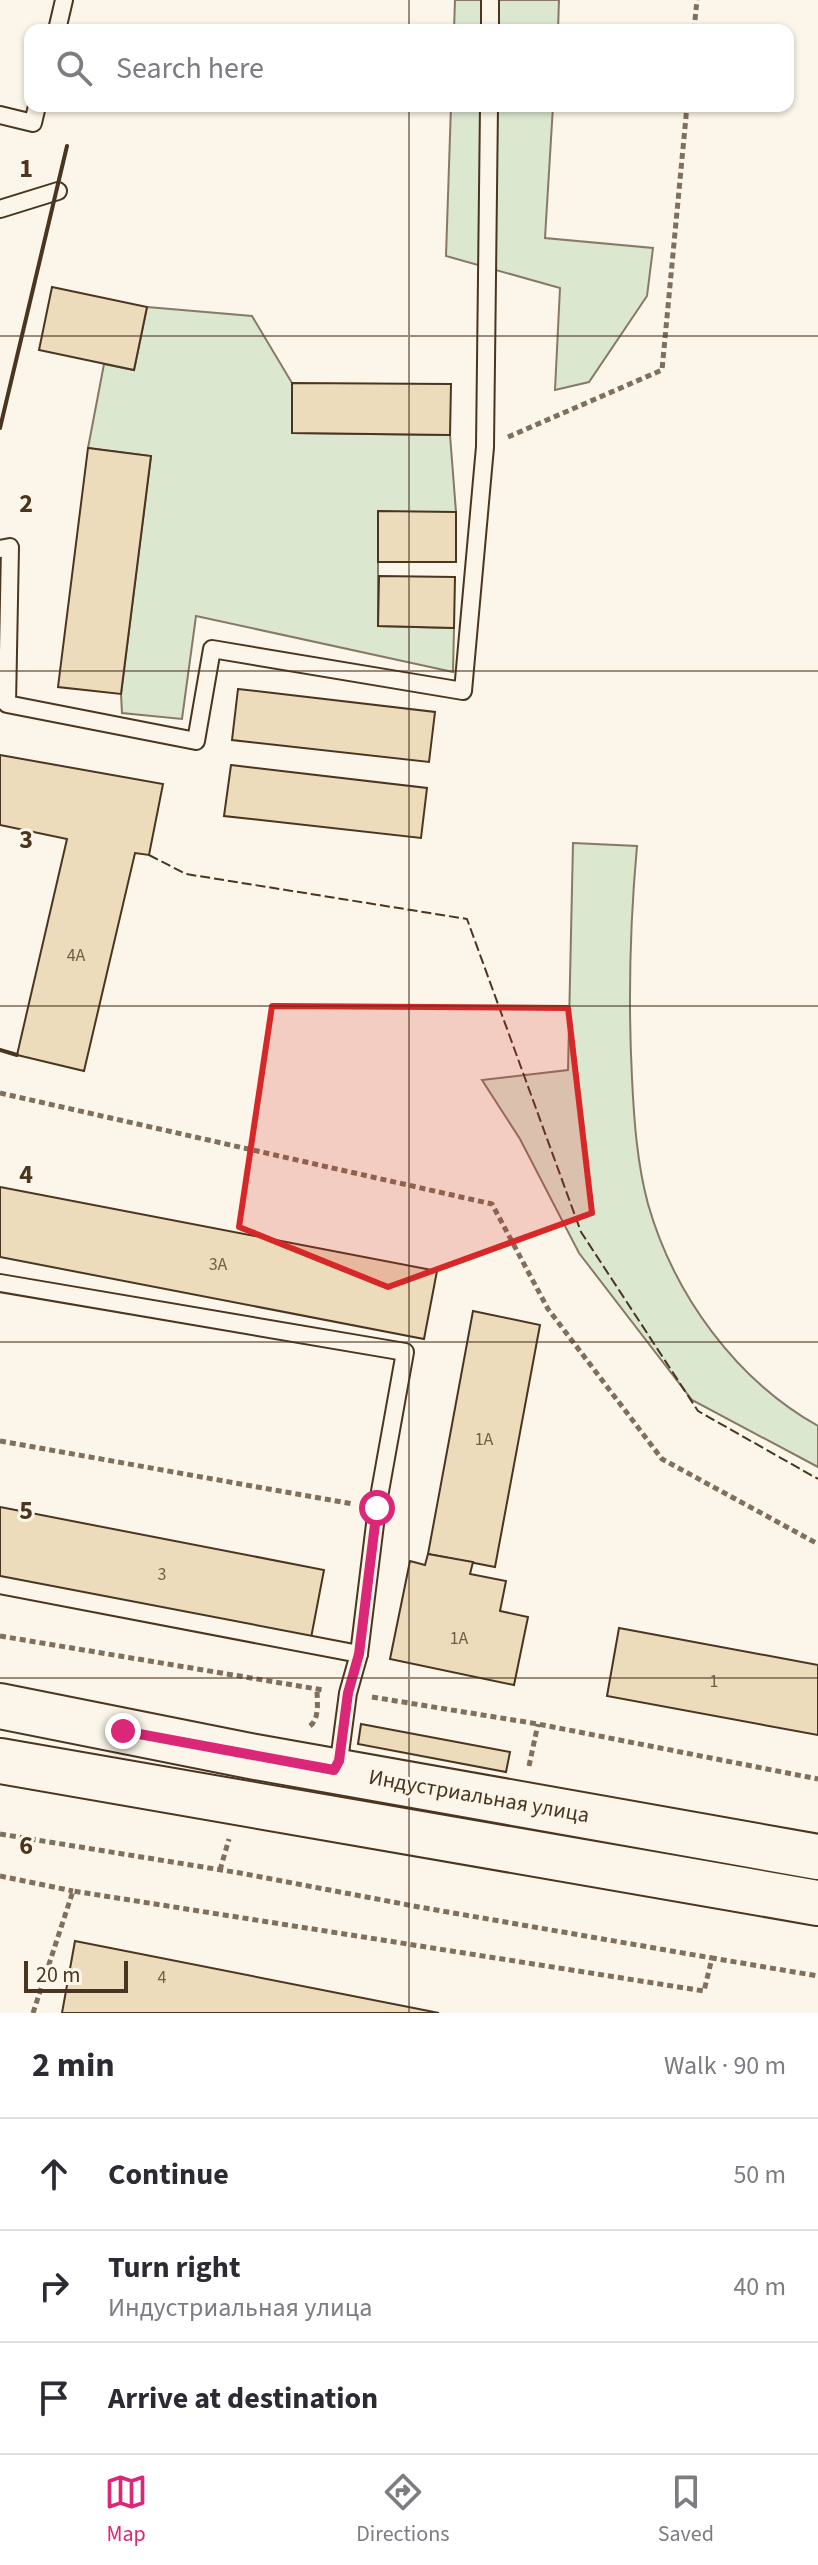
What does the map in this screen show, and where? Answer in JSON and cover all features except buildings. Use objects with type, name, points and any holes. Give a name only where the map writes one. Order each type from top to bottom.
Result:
[{"type":"street","name":"Индустриальная улица","points":[[0,1706],[250,1756],[818,1857]]},
{"type":"street","points":[[1,1768],[818,1903]]},
{"type":"lane","points":[[58,24],[64,0]]},
{"type":"lane","points":[[490,0],[490,24]]},
{"type":"lane","points":[[0,115],[33,123],[36,112]]},
{"type":"lane","points":[[0,549],[10,547],[7,704],[196,741],[212,649],[463,691],[485,447],[489,112]]},
{"type":"lane","points":[[0,209],[58,191]]},
{"type":"lane","points":[[0,1283],[405,1352],[377,1508],[359,1654],[348,1693],[339,1761],[334,1770]]},
{"type":"lane","points":[[0,1585],[359,1654]]},
{"type":"path","points":[[695,24],[697,0]]},
{"type":"path","points":[[485,447],[662,370],[686,112]]},
{"type":"path","points":[[0,1093],[492,1204],[548,1309],[662,1459],[818,1544]]},
{"type":"path","points":[[0,1441],[377,1508]]},
{"type":"path","points":[[0,1636],[538,1724],[818,1779]]},
{"type":"path","points":[[0,1834],[240,1873],[818,1976]]},
{"type":"path","points":[[0,1876],[73,1891],[704,1991],[712,1958]]},
{"type":"path","points":[[33,2013],[73,1891]]},
{"type":"highlighted area","points":[[272,1006],[568,1008],[592,1213],[388,1287],[239,1227]]},
{"type":"green space","points":[[455,0],[559,0],[558,24],[454,24]]},
{"type":"green space","points":[[451,112],[553,112],[545,238],[653,248],[647,296],[589,382],[555,390],[560,288],[446,256]]},
{"type":"green space","points":[[147,307],[252,316],[292,383],[292,433],[450,435],[456,512],[378,512],[378,626],[454,628],[453,672],[196,616],[182,719],[122,713],[121,694],[151,456],[88,448],[104,364],[134,370]]},
{"type":"green space","points":[[573,843],[637,846],[630,962],[633,1094],[641,1173],[659,1238],[692,1302],[735,1360],[760,1385],[818,1426],[818,1467],[692,1400],[579,1253],[520,1139],[482,1080],[568,1070]]},
{"type":"fence","points":[[149,855],[186,874],[467,919],[581,1232],[698,1411],[818,1479]]},
{"type":"wall","points":[[0,428],[67,146]]},
{"type":"wall","points":[[0,1050],[17,1055]]},
{"type":"route","points":[[123,1731],[334,1770],[339,1761],[348,1693],[359,1654],[377,1508]]}]
